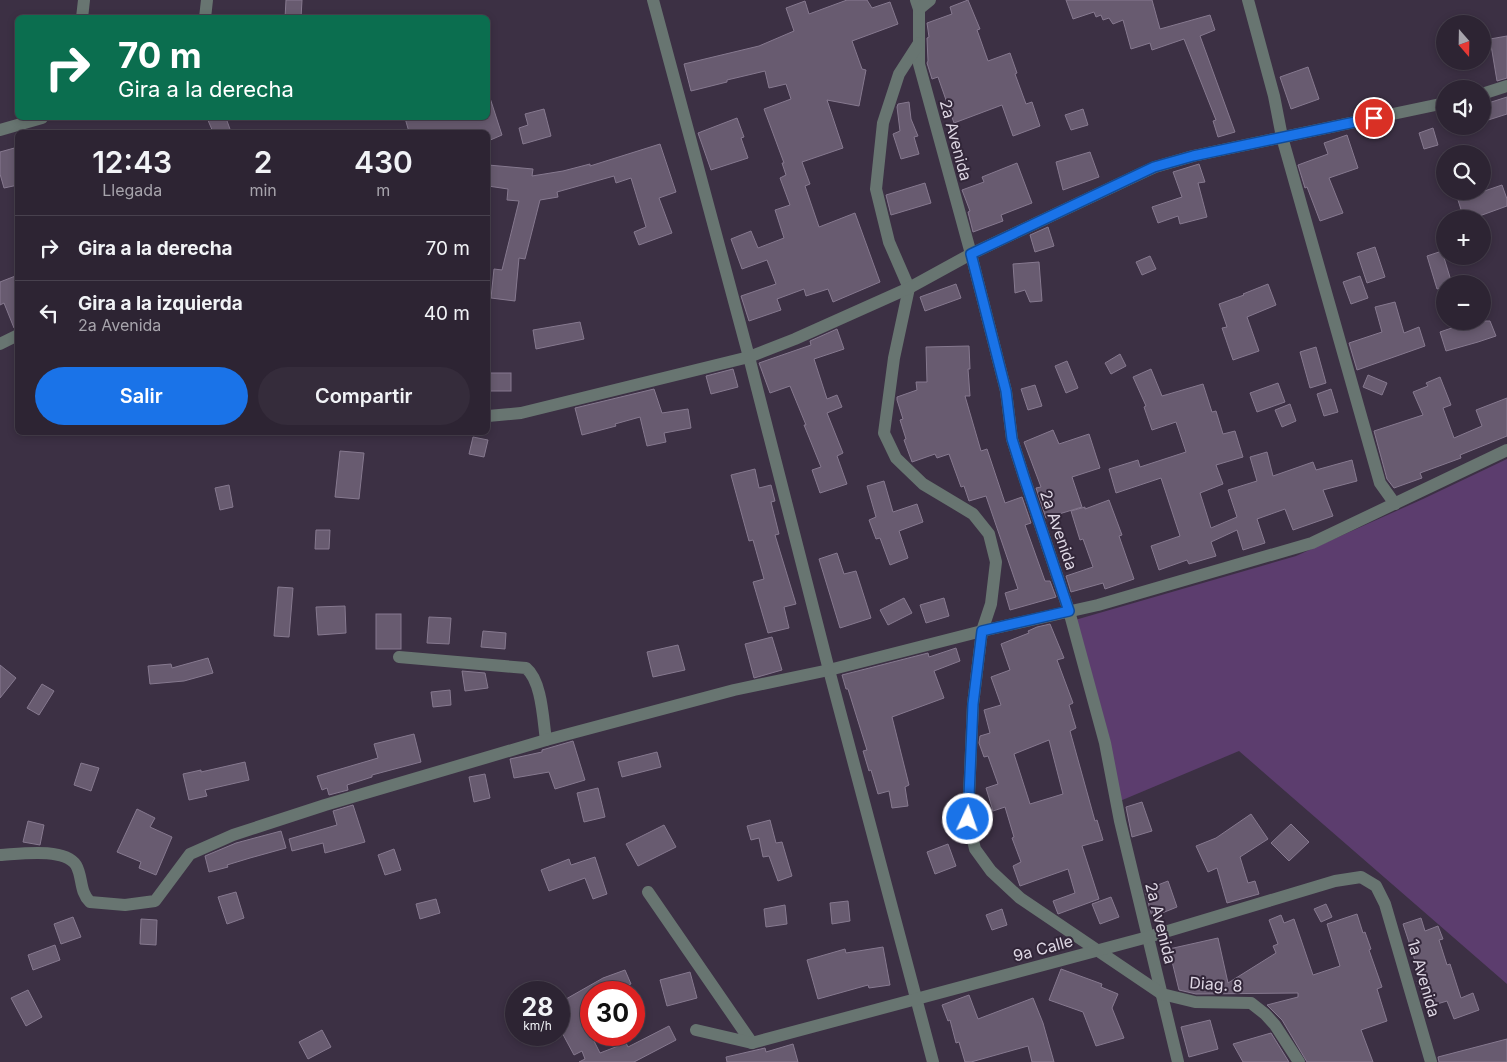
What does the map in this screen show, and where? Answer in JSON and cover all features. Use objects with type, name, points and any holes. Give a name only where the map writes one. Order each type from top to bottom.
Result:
[{"type":"street","points":[[82,15],[84,0]]},
{"type":"street","points":[[205,15],[207,0]]},
{"type":"street","points":[[652,0],[749,357],[829,670],[933,1062]]},
{"type":"street","points":[[918,4],[930,0]]},
{"type":"street","points":[[1248,0],[1274,96],[1282,137],[1380,483],[1395,504]]},
{"type":"street","name":"2a Avenida","points":[[918,4],[919,64],[1006,391],[1012,439],[1069,611],[1105,743],[1120,821],[1178,1062]]},
{"type":"street","points":[[909,288],[889,242],[876,188],[882,123],[899,74],[919,43]]},
{"type":"street","points":[[1491,91],[1507,86]]},
{"type":"street","points":[[490,416],[521,413],[749,357],[795,339],[909,288],[971,254],[1154,167],[1193,156],[1436,105]]},
{"type":"street","points":[[0,130],[35,120]]},
{"type":"street","name":"Diag. 8","points":[[909,288],[894,358],[884,433],[896,458],[916,477],[929,488],[973,514],[989,534],[996,562],[991,604],[982,631],[973,704],[968,819],[975,849],[991,871],[1020,898],[1162,994],[1195,1002],[1251,1003],[1275,1025],[1299,1062]]},
{"type":"street","points":[[0,344],[15,336]]},
{"type":"street","points":[[0,855],[51,854],[67,857],[76,866],[84,896],[90,902],[125,905],[155,901],[190,854],[212,843],[325,805],[546,740],[734,690],[829,670],[1149,591],[1312,543],[1507,450]]},
{"type":"street","points":[[399,657],[526,668],[532,673],[540,697],[546,740]]},
{"type":"street","name":"9a Calle","points":[[696,1030],[752,1043],[1148,937],[1335,881],[1361,877],[1376,886],[1385,904]]},
{"type":"street","points":[[648,892],[752,1043]]},
{"type":"street","name":"1a Avenida","points":[[1385,904],[1431,1062]]},
{"type":"shaded area","points":[[1507,459],[1507,984],[1239,751],[1120,801],[1075,620],[1296,556]]},
{"type":"building","points":[[286,0],[302,0],[301,15],[285,15]]},
{"type":"building","points":[[847,0],[867,0],[872,8],[890,2],[898,24],[852,41],[862,69],[866,70],[859,106],[827,100],[843,148],[802,162],[810,184],[805,186],[819,227],[855,213],[880,282],[833,302],[828,289],[806,296],[804,289],[777,299],[781,310],[749,321],[741,296],[776,284],[767,260],[742,269],[731,239],[751,231],[758,248],[784,238],[775,210],[790,205],[780,178],[786,175],[782,163],[784,163],[764,109],[791,99],[786,84],[769,88],[765,71],[691,91],[684,64],[759,46],[794,31],[786,8],[805,1],[809,14]]},
{"type":"building","points":[[968,0],[980,29],[977,30],[988,61],[1010,53],[1017,73],[1015,74],[1026,104],[1032,102],[1040,126],[1013,136],[1002,105],[954,123],[938,77],[932,79],[927,63],[927,38],[929,37],[927,23],[952,14],[950,7]]},
{"type":"building","points":[[1066,0],[1152,0],[1160,29],[1210,15],[1215,30],[1200,36],[1235,132],[1218,137],[1213,121],[1216,120],[1184,39],[1152,50],[1150,43],[1131,49],[1123,20],[1113,24],[1109,18],[1103,20],[1101,15],[1096,17],[1094,12],[1073,19]]},
{"type":"building","points":[[1507,36],[1507,78],[1497,81],[1491,45],[1491,39]]},
{"type":"building","points":[[1308,67],[1319,99],[1291,109],[1280,77]]},
{"type":"building","points":[[1507,97],[1507,114],[1491,119],[1491,102]]},
{"type":"building","points":[[490,98],[502,135],[490,140],[490,130],[408,130],[406,120],[490,120]]},
{"type":"building","points":[[909,102],[911,119],[918,136],[914,137],[919,154],[901,159],[893,134],[900,131],[898,104]]},
{"type":"building","points":[[544,109],[551,136],[523,144],[519,128],[528,125],[525,114]]},
{"type":"building","points":[[1083,109],[1088,125],[1071,130],[1065,115]]},
{"type":"building","points":[[737,118],[744,137],[741,138],[748,158],[711,170],[698,133]]},
{"type":"building","points":[[208,120],[227,120],[230,130],[212,130]]},
{"type":"building","points":[[1433,128],[1438,145],[1424,149],[1419,133]]},
{"type":"building","points":[[1347,135],[1358,168],[1329,178],[1343,213],[1320,221],[1307,187],[1305,188],[1298,165],[1328,154],[1324,143]]},
{"type":"building","points":[[660,144],[676,192],[659,198],[672,233],[639,245],[634,232],[646,227],[631,178],[616,183],[614,176],[557,192],[558,197],[540,200],[525,259],[519,258],[515,301],[491,298],[494,269],[502,270],[519,201],[507,200],[508,189],[490,186],[490,165],[533,169],[532,176],[590,164],[590,166]]},
{"type":"building","points":[[15,148],[15,186],[4,188],[0,174],[0,152]]},
{"type":"building","points":[[1090,152],[1099,177],[1063,190],[1056,162]]},
{"type":"building","points":[[1017,163],[1032,203],[1001,215],[1003,221],[973,232],[968,212],[970,211],[962,190],[984,182],[982,177]]},
{"type":"building","points":[[1199,164],[1205,182],[1198,183],[1207,217],[1180,224],[1178,216],[1158,223],[1152,207],[1182,197],[1173,172]]},
{"type":"building","points":[[925,183],[931,203],[891,215],[886,195]]},
{"type":"building","points":[[1502,185],[1507,199],[1507,206],[1491,212],[1491,210],[1461,210],[1458,200],[1491,200],[1491,189]]},
{"type":"building","points":[[1048,227],[1054,246],[1035,252],[1030,235]]},
{"type":"building","points":[[1375,247],[1385,277],[1367,283],[1357,253]]},
{"type":"building","points":[[1436,253],[1436,265],[1446,265],[1449,275],[1436,275],[1436,286],[1427,256]]},
{"type":"building","points":[[1150,256],[1156,269],[1142,275],[1136,262]]},
{"type":"building","points":[[1039,262],[1042,301],[1030,302],[1025,290],[1015,293],[1013,264]]},
{"type":"building","points":[[15,276],[15,328],[4,303],[0,305],[0,282]]},
{"type":"building","points":[[1360,276],[1368,298],[1351,304],[1343,282]]},
{"type":"building","points":[[956,284],[961,298],[925,311],[920,297]]},
{"type":"building","points":[[1268,284],[1276,305],[1247,317],[1259,351],[1233,360],[1222,328],[1227,327],[1219,304]]},
{"type":"building","points":[[1395,302],[1404,333],[1419,327],[1425,346],[1357,370],[1349,343],[1382,332],[1375,307]]},
{"type":"building","points":[[580,322],[584,339],[536,349],[533,330]]},
{"type":"building","points":[[1491,324],[1496,336],[1446,351],[1440,332],[1446,330],[1491,330]]},
{"type":"building","points":[[837,329],[844,349],[814,359],[827,399],[837,395],[842,407],[827,413],[843,453],[837,456],[847,484],[820,493],[812,470],[821,467],[790,386],[770,393],[759,363],[811,345],[810,341]]},
{"type":"building","points":[[969,346],[970,396],[965,396],[981,451],[987,449],[1005,503],[1022,497],[1031,523],[1025,525],[1045,581],[1050,581],[1056,597],[1010,610],[1005,593],[1018,589],[986,496],[969,501],[964,486],[961,487],[949,454],[937,458],[935,454],[912,462],[904,440],[906,439],[900,420],[903,419],[897,397],[917,390],[916,382],[927,382],[926,347]]},
{"type":"building","points":[[1316,347],[1326,383],[1310,388],[1300,352]]},
{"type":"building","points":[[1120,354],[1126,366],[1111,374],[1105,363]]},
{"type":"building","points":[[1067,361],[1078,388],[1066,393],[1055,366]]},
{"type":"building","points":[[733,369],[738,387],[711,394],[706,376]]},
{"type":"building","points":[[1151,369],[1162,396],[1203,384],[1212,412],[1216,411],[1223,434],[1235,431],[1243,457],[1216,465],[1223,484],[1200,493],[1211,528],[1237,517],[1228,490],[1257,481],[1250,457],[1267,452],[1273,476],[1313,462],[1316,470],[1352,460],[1357,481],[1323,490],[1333,516],[1293,530],[1285,509],[1257,519],[1265,543],[1243,550],[1237,530],[1211,542],[1216,556],[1189,564],[1187,560],[1159,570],[1151,546],[1180,536],[1161,478],[1116,493],[1109,469],[1138,460],[1140,467],[1186,452],[1176,422],[1152,430],[1144,407],[1146,406],[1133,377]]},
{"type":"building","points":[[490,373],[511,373],[511,391],[490,391]]},
{"type":"building","points":[[1368,375],[1387,383],[1382,395],[1363,387]]},
{"type":"building","points":[[1440,377],[1451,405],[1443,408],[1454,438],[1482,426],[1476,410],[1507,398],[1507,436],[1460,455],[1461,458],[1420,473],[1422,478],[1394,488],[1387,479],[1374,431],[1423,415],[1413,392],[1428,386],[1426,383]]},
{"type":"building","points":[[1278,383],[1285,402],[1257,412],[1250,393]]},
{"type":"building","points":[[1035,385],[1042,406],[1028,410],[1021,389]]},
{"type":"building","points":[[654,389],[662,413],[688,409],[691,428],[664,433],[666,442],[647,446],[640,417],[582,435],[575,408]]},
{"type":"building","points":[[1331,389],[1338,412],[1324,416],[1317,394]]},
{"type":"building","points":[[1290,404],[1296,421],[1282,427],[1275,410]]},
{"type":"building","points":[[1053,430],[1059,444],[1089,434],[1100,468],[1072,477],[1082,507],[1046,518],[1036,488],[1041,487],[1024,442]]},
{"type":"building","points":[[473,437],[488,440],[484,457],[469,454]]},
{"type":"building","points":[[340,451],[364,453],[359,499],[335,497]]},
{"type":"building","points":[[755,469],[759,488],[771,485],[775,501],[771,502],[779,534],[775,535],[796,604],[784,607],[789,628],[768,633],[753,582],[764,579],[753,540],[749,541],[731,475]]},
{"type":"building","points":[[884,481],[893,512],[917,504],[923,522],[899,531],[908,558],[890,565],[880,538],[876,539],[869,520],[876,517],[867,486]]},
{"type":"building","points":[[229,485],[233,507],[220,510],[215,488]]},
{"type":"building","points":[[1109,500],[1122,535],[1119,536],[1134,579],[1105,589],[1103,583],[1071,592],[1066,576],[1093,567],[1083,539],[1080,540],[1071,511],[1085,507],[1085,509]]},
{"type":"building","points":[[316,530],[330,530],[329,549],[315,549]]},
{"type":"building","points":[[837,553],[844,574],[856,571],[871,618],[840,628],[819,559]]},
{"type":"building","points":[[278,587],[293,588],[289,637],[274,636]]},
{"type":"building","points":[[904,598],[912,613],[888,625],[880,610]]},
{"type":"building","points":[[944,598],[949,616],[926,623],[920,605]]},
{"type":"building","points":[[345,606],[346,633],[318,635],[316,607]]},
{"type":"building","points":[[376,614],[401,614],[401,649],[376,649]]},
{"type":"building","points":[[429,617],[451,618],[449,644],[427,643]]},
{"type":"building","points":[[1050,624],[1064,658],[1057,660],[1073,703],[1069,705],[1076,728],[1070,731],[1095,821],[1097,820],[1103,840],[1082,846],[1099,899],[1058,914],[1053,901],[1075,893],[1068,869],[1020,886],[1013,866],[1021,862],[1012,838],[1014,837],[1005,807],[993,811],[986,788],[998,784],[988,756],[984,757],[979,743],[980,736],[990,733],[984,710],[1001,705],[991,677],[1010,670],[1001,644],[1029,633],[1028,631]],"holes":[[[1049,740],[1063,794],[1030,804],[1014,754]]]},
{"type":"building","points":[[483,631],[506,633],[505,649],[481,647]]},
{"type":"building","points":[[772,637],[782,670],[754,678],[745,644]]},
{"type":"building","points":[[678,645],[685,670],[653,677],[647,652]]},
{"type":"building","points":[[956,648],[960,661],[934,671],[944,698],[892,717],[909,785],[905,787],[908,806],[892,808],[889,791],[878,794],[871,770],[869,771],[863,751],[867,750],[842,675],[928,653],[929,657]]},
{"type":"building","points":[[208,658],[213,673],[184,681],[150,684],[148,666],[171,664],[172,668]]},
{"type":"building","points":[[0,665],[16,678],[0,698]]},
{"type":"building","points":[[462,671],[485,673],[488,688],[465,691]]},
{"type":"building","points":[[42,684],[54,691],[39,715],[27,708]]},
{"type":"building","points":[[450,690],[451,705],[433,707],[431,692]]},
{"type":"building","points":[[414,734],[421,762],[372,775],[372,777],[347,785],[348,790],[329,795],[327,788],[322,790],[317,776],[378,758],[374,744]]},
{"type":"building","points":[[573,741],[585,780],[555,789],[549,772],[514,778],[510,759],[542,752],[542,750]]},
{"type":"building","points":[[657,752],[661,767],[622,777],[618,762]]},
{"type":"building","points":[[245,762],[249,780],[205,790],[207,796],[189,800],[183,774]]},
{"type":"building","points":[[81,763],[99,768],[91,791],[74,785]]},
{"type":"building","points":[[485,774],[490,798],[474,802],[469,777]]},
{"type":"building","points":[[598,788],[605,817],[584,822],[577,793]]},
{"type":"building","points":[[1142,802],[1152,831],[1132,837],[1126,807]]},
{"type":"building","points":[[353,805],[365,842],[325,853],[323,843],[292,851],[289,839],[337,825],[333,811]]},
{"type":"building","points":[[137,809],[155,818],[150,827],[172,837],[156,875],[139,868],[141,862],[117,852]]},
{"type":"building","points":[[1251,814],[1268,839],[1240,857],[1248,883],[1255,881],[1259,894],[1227,903],[1217,868],[1208,872],[1196,846],[1216,838]]},
{"type":"building","points":[[770,820],[776,843],[782,842],[792,876],[778,881],[769,856],[763,857],[759,838],[751,840],[747,826]]},
{"type":"building","points":[[28,821],[44,825],[40,845],[23,842]]},
{"type":"building","points":[[1291,824],[1309,842],[1289,861],[1271,843]]},
{"type":"building","points":[[664,825],[676,847],[638,866],[626,844]]},
{"type":"building","points":[[281,831],[286,848],[209,872],[205,856],[236,843]]},
{"type":"building","points":[[948,844],[956,866],[935,874],[927,852]]},
{"type":"building","points":[[394,849],[401,870],[385,875],[378,855]]},
{"type":"building","points":[[595,857],[607,894],[593,899],[585,878],[549,891],[541,870],[569,859],[571,865]]},
{"type":"building","points":[[1168,881],[1177,907],[1152,917],[1145,890]]},
{"type":"building","points":[[236,892],[244,918],[227,924],[218,897]]},
{"type":"building","points":[[1111,897],[1119,917],[1100,924],[1092,904]]},
{"type":"building","points":[[436,899],[440,913],[420,919],[416,904]]},
{"type":"building","points":[[848,901],[850,921],[832,924],[830,903]]},
{"type":"building","points":[[1326,904],[1332,917],[1321,922],[1314,909]]},
{"type":"building","points":[[785,905],[787,924],[766,927],[764,909]]},
{"type":"building","points":[[1002,909],[1007,925],[992,930],[986,915]]},
{"type":"building","points":[[1357,914],[1371,949],[1369,950],[1382,987],[1377,989],[1387,1021],[1361,1030],[1373,1062],[1307,1062],[1282,1020],[1267,1005],[1298,997],[1298,993],[1196,994],[1179,990],[1169,949],[1218,938],[1228,983],[1276,953],[1273,946],[1278,944],[1269,920],[1281,915],[1284,923],[1294,919],[1313,975],[1340,966],[1327,924]]},
{"type":"building","points":[[73,917],[81,937],[61,944],[54,924]]},
{"type":"building","points":[[1421,918],[1425,931],[1438,926],[1443,939],[1439,940],[1447,965],[1450,964],[1461,998],[1473,993],[1479,1010],[1454,1019],[1447,1001],[1427,1007],[1417,981],[1421,979],[1403,924]]},
{"type":"building","points":[[141,919],[157,920],[156,945],[140,944]]},
{"type":"building","points":[[55,945],[60,960],[33,970],[28,955]]},
{"type":"building","points":[[883,947],[890,985],[869,988],[868,985],[818,999],[807,960],[845,949],[846,953]]},
{"type":"building","points":[[1061,969],[1102,984],[1101,987],[1118,994],[1112,1008],[1124,1038],[1096,1046],[1083,1012],[1049,1000]]},
{"type":"building","points":[[625,970],[630,981],[598,981]]},
{"type":"building","points":[[690,972],[697,998],[667,1006],[660,980]]},
{"type":"building","points":[[28,990],[42,1017],[26,1026],[11,998]]},
{"type":"building","points":[[580,991],[580,1046],[596,1046],[600,1053],[618,1046],[645,1046],[645,1038],[669,1026],[676,1040],[634,1062],[579,1062],[585,1059],[582,1051],[574,1055],[569,1046],[570,997]]},
{"type":"building","points":[[969,995],[978,1019],[1033,998],[1043,1023],[1054,1062],[1032,1062],[1028,1046],[965,1062],[959,1042],[956,1043],[950,1020],[948,1021],[942,1005]]},
{"type":"building","points":[[1210,1020],[1218,1049],[1189,1057],[1181,1027]]},
{"type":"building","points":[[322,1030],[331,1047],[308,1059],[299,1042]]},
{"type":"building","points":[[1271,1033],[1289,1062],[1243,1062],[1233,1044]]},
{"type":"building","points":[[1507,1039],[1507,1062],[1439,1062],[1438,1057]]},
{"type":"building","points":[[793,1044],[798,1062],[727,1062],[726,1057],[765,1048],[766,1052]]},
{"type":"route","points":[[968,819],[973,704],[982,631],[1069,611],[1012,439],[1006,391],[971,254],[1154,167],[1193,156],[1374,118]]}]
